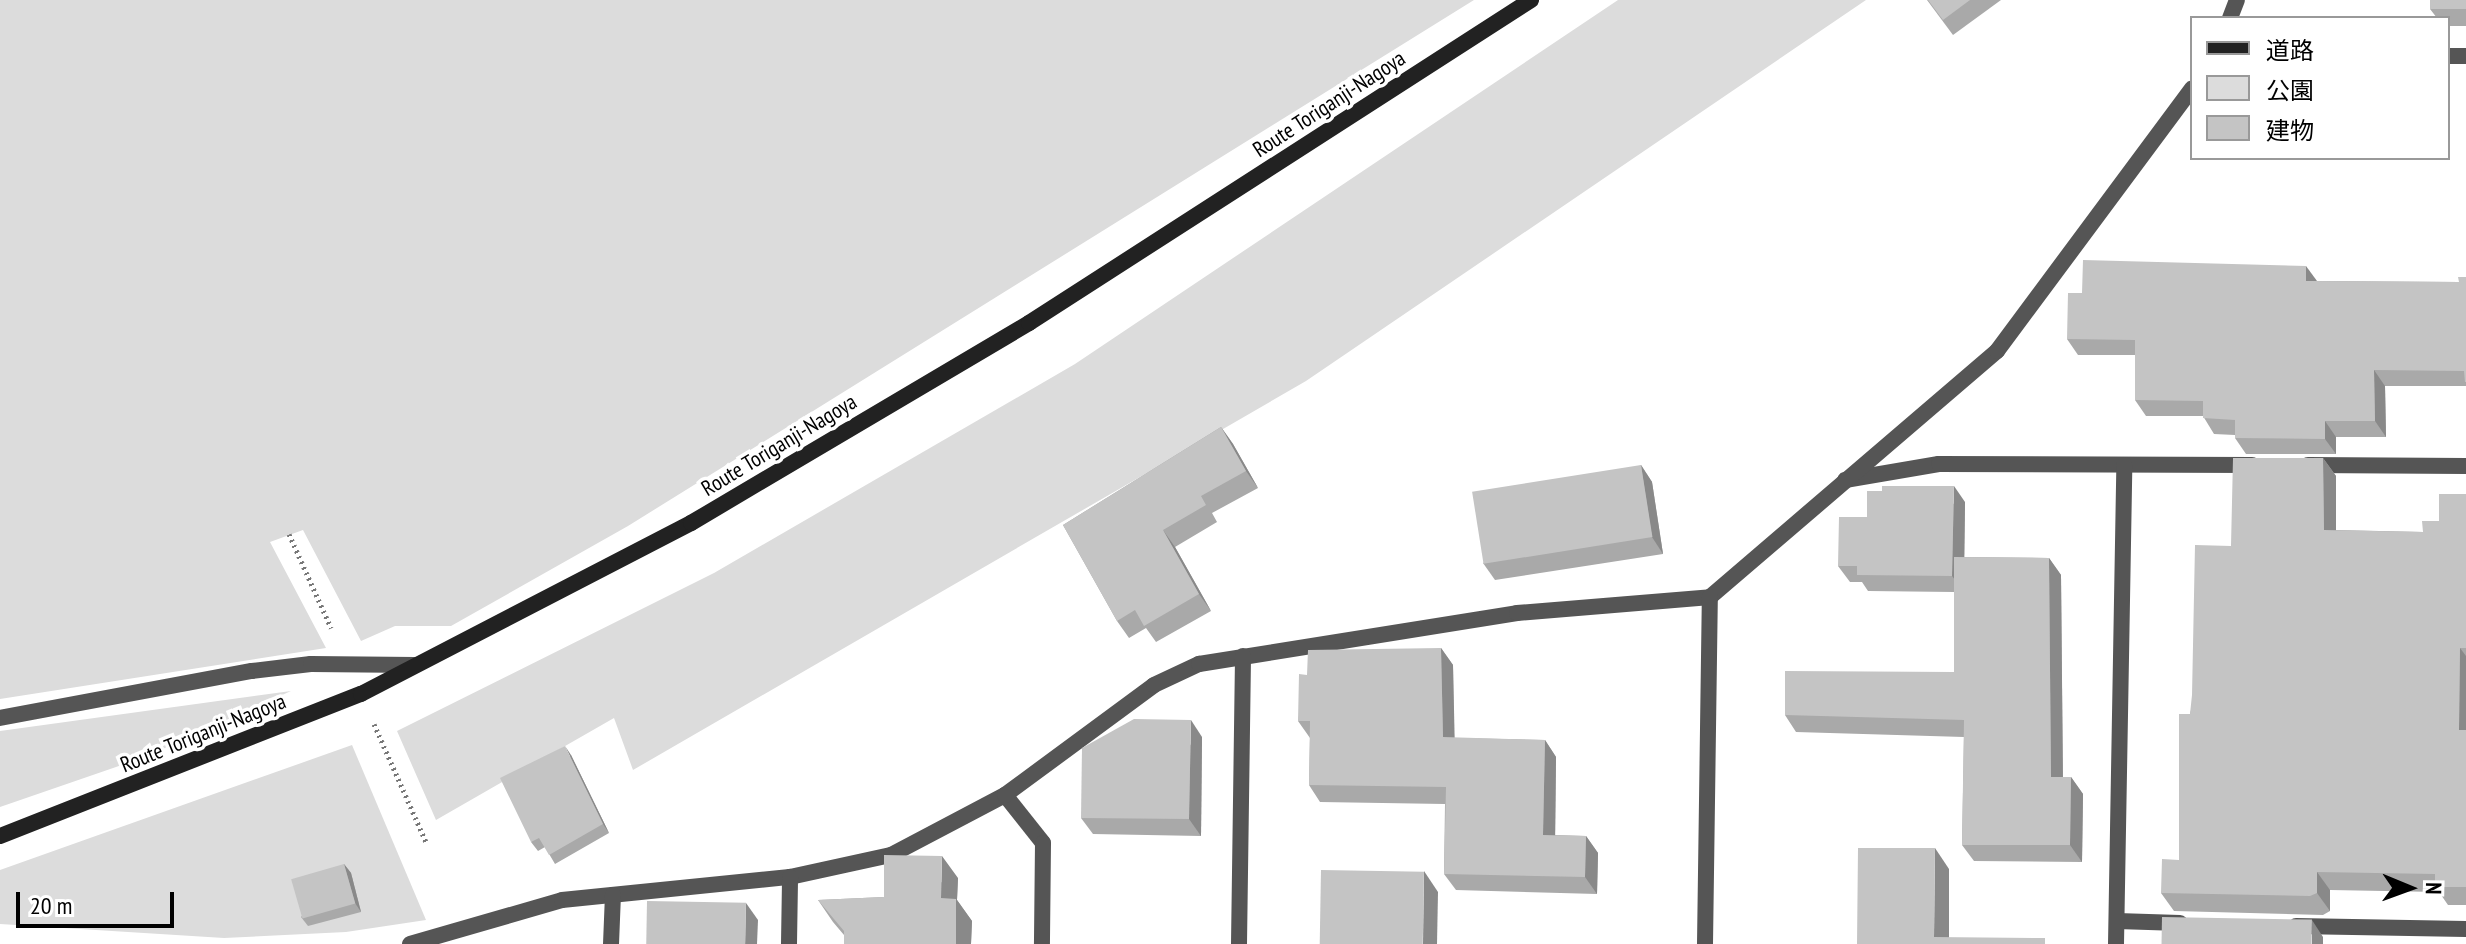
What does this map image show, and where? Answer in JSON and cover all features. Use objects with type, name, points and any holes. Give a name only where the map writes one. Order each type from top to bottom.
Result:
[{"type":"main road","name":"Route Toriganji-Nagoya","points":[[0,836],[361,694],[691,523],[1029,323],[1531,0]]},
{"type":"street","points":[[410,944],[562,900],[790,877],[891,855],[1005,795],[1154,685],[1199,664],[1517,613],[1710,597],[1997,351],[2190,91]]},
{"type":"street","points":[[1845,480],[1939,464],[2466,466]]},
{"type":"street","points":[[2116,944],[2124,465]]},
{"type":"street","points":[[1705,944],[1710,597]]},
{"type":"street","points":[[1239,944],[1243,656]]},
{"type":"street","points":[[0,718],[252,671],[348,665],[415,665]]},
{"type":"street","points":[[1005,795],[1043,843],[1042,944]]},
{"type":"street","points":[[789,944],[790,877]]},
{"type":"street","points":[[611,944],[613,895]]},
{"type":"street","points":[[2117,921],[2194,923]]},
{"type":"street","points":[[2271,925],[2466,929]]},
{"type":"path","points":[[289,534],[348,665]]},
{"type":"path","points":[[361,694],[426,842]]},
{"type":"green space","points":[[0,0],[1474,0],[628,526],[451,626],[395,626],[361,641],[303,530],[270,542],[326,648],[0,699]]},
{"type":"green space","points":[[1618,0],[1866,0],[1306,381],[633,770],[614,718],[436,820],[397,731],[714,573],[1075,364]]},
{"type":"green space","points":[[291,691],[145,757],[0,807],[0,731]]},
{"type":"green space","points":[[352,745],[426,920],[346,932],[224,938],[0,924],[0,870]]},
{"type":"building","points":[[1928,0],[1970,0],[1943,20]]},
{"type":"building","points":[[2430,0],[2466,0],[2466,9],[2430,9]]},
{"type":"building","points":[[2083,260],[2306,266],[2306,281],[2459,282],[2458,277],[2466,277],[2466,382],[2464,371],[2374,370],[2375,421],[2325,421],[2325,439],[2235,438],[2235,420],[2203,418],[2203,401],[2135,400],[2135,340],[2067,339],[2068,293],[2082,293]]},
{"type":"building","points":[[1221,427],[1246,471],[1201,496],[1206,505],[1163,530],[1199,594],[1144,626],[1135,610],[1117,621],[1063,525]]},
{"type":"building","points":[[2233,458],[2323,458],[2324,530],[2423,532],[2422,521],[2439,521],[2439,494],[2466,494],[2466,648],[2460,648],[2459,730],[2466,730],[2466,887],[2435,887],[2435,874],[2317,872],[2317,893],[2310,896],[2161,893],[2162,859],[2179,860],[2179,714],[2190,714],[2192,695],[2195,545],[2231,546]]},
{"type":"building","points":[[1641,465],[1652,537],[1484,564],[1472,492]]},
{"type":"building","points":[[1882,486],[1954,486],[1952,576],[1857,575],[1857,566],[1838,566],[1839,517],[1867,517],[1867,491],[1882,491]]},
{"type":"building","points":[[1954,557],[2049,558],[2051,777],[2071,777],[2070,845],[1962,845],[1964,720],[1785,715],[1785,671],[1954,672]]},
{"type":"building","points":[[1441,648],[1443,737],[1545,740],[1543,835],[1586,836],[1585,877],[1444,874],[1446,787],[1309,785],[1310,721],[1298,721],[1299,674],[1307,675],[1308,650]]},
{"type":"building","points":[[1134,719],[1191,720],[1189,819],[1081,818],[1082,748]]},
{"type":"building","points":[[565,746],[603,824],[549,855],[539,838],[531,842],[500,778]]},
{"type":"building","points":[[1858,848],[1935,848],[1934,937],[2045,938],[2045,944],[1857,944]]},
{"type":"building","points":[[884,855],[942,856],[941,898],[956,899],[956,944],[844,944],[844,931],[818,900],[884,897]]},
{"type":"building","points":[[344,864],[355,903],[302,919],[291,879]]},
{"type":"building","points":[[1321,870],[1424,872],[1423,944],[1320,944]]},
{"type":"building","points":[[647,901],[746,903],[745,944],[646,944]]},
{"type":"building","points":[[2162,917],[2312,920],[2312,944],[2162,944]]}]
